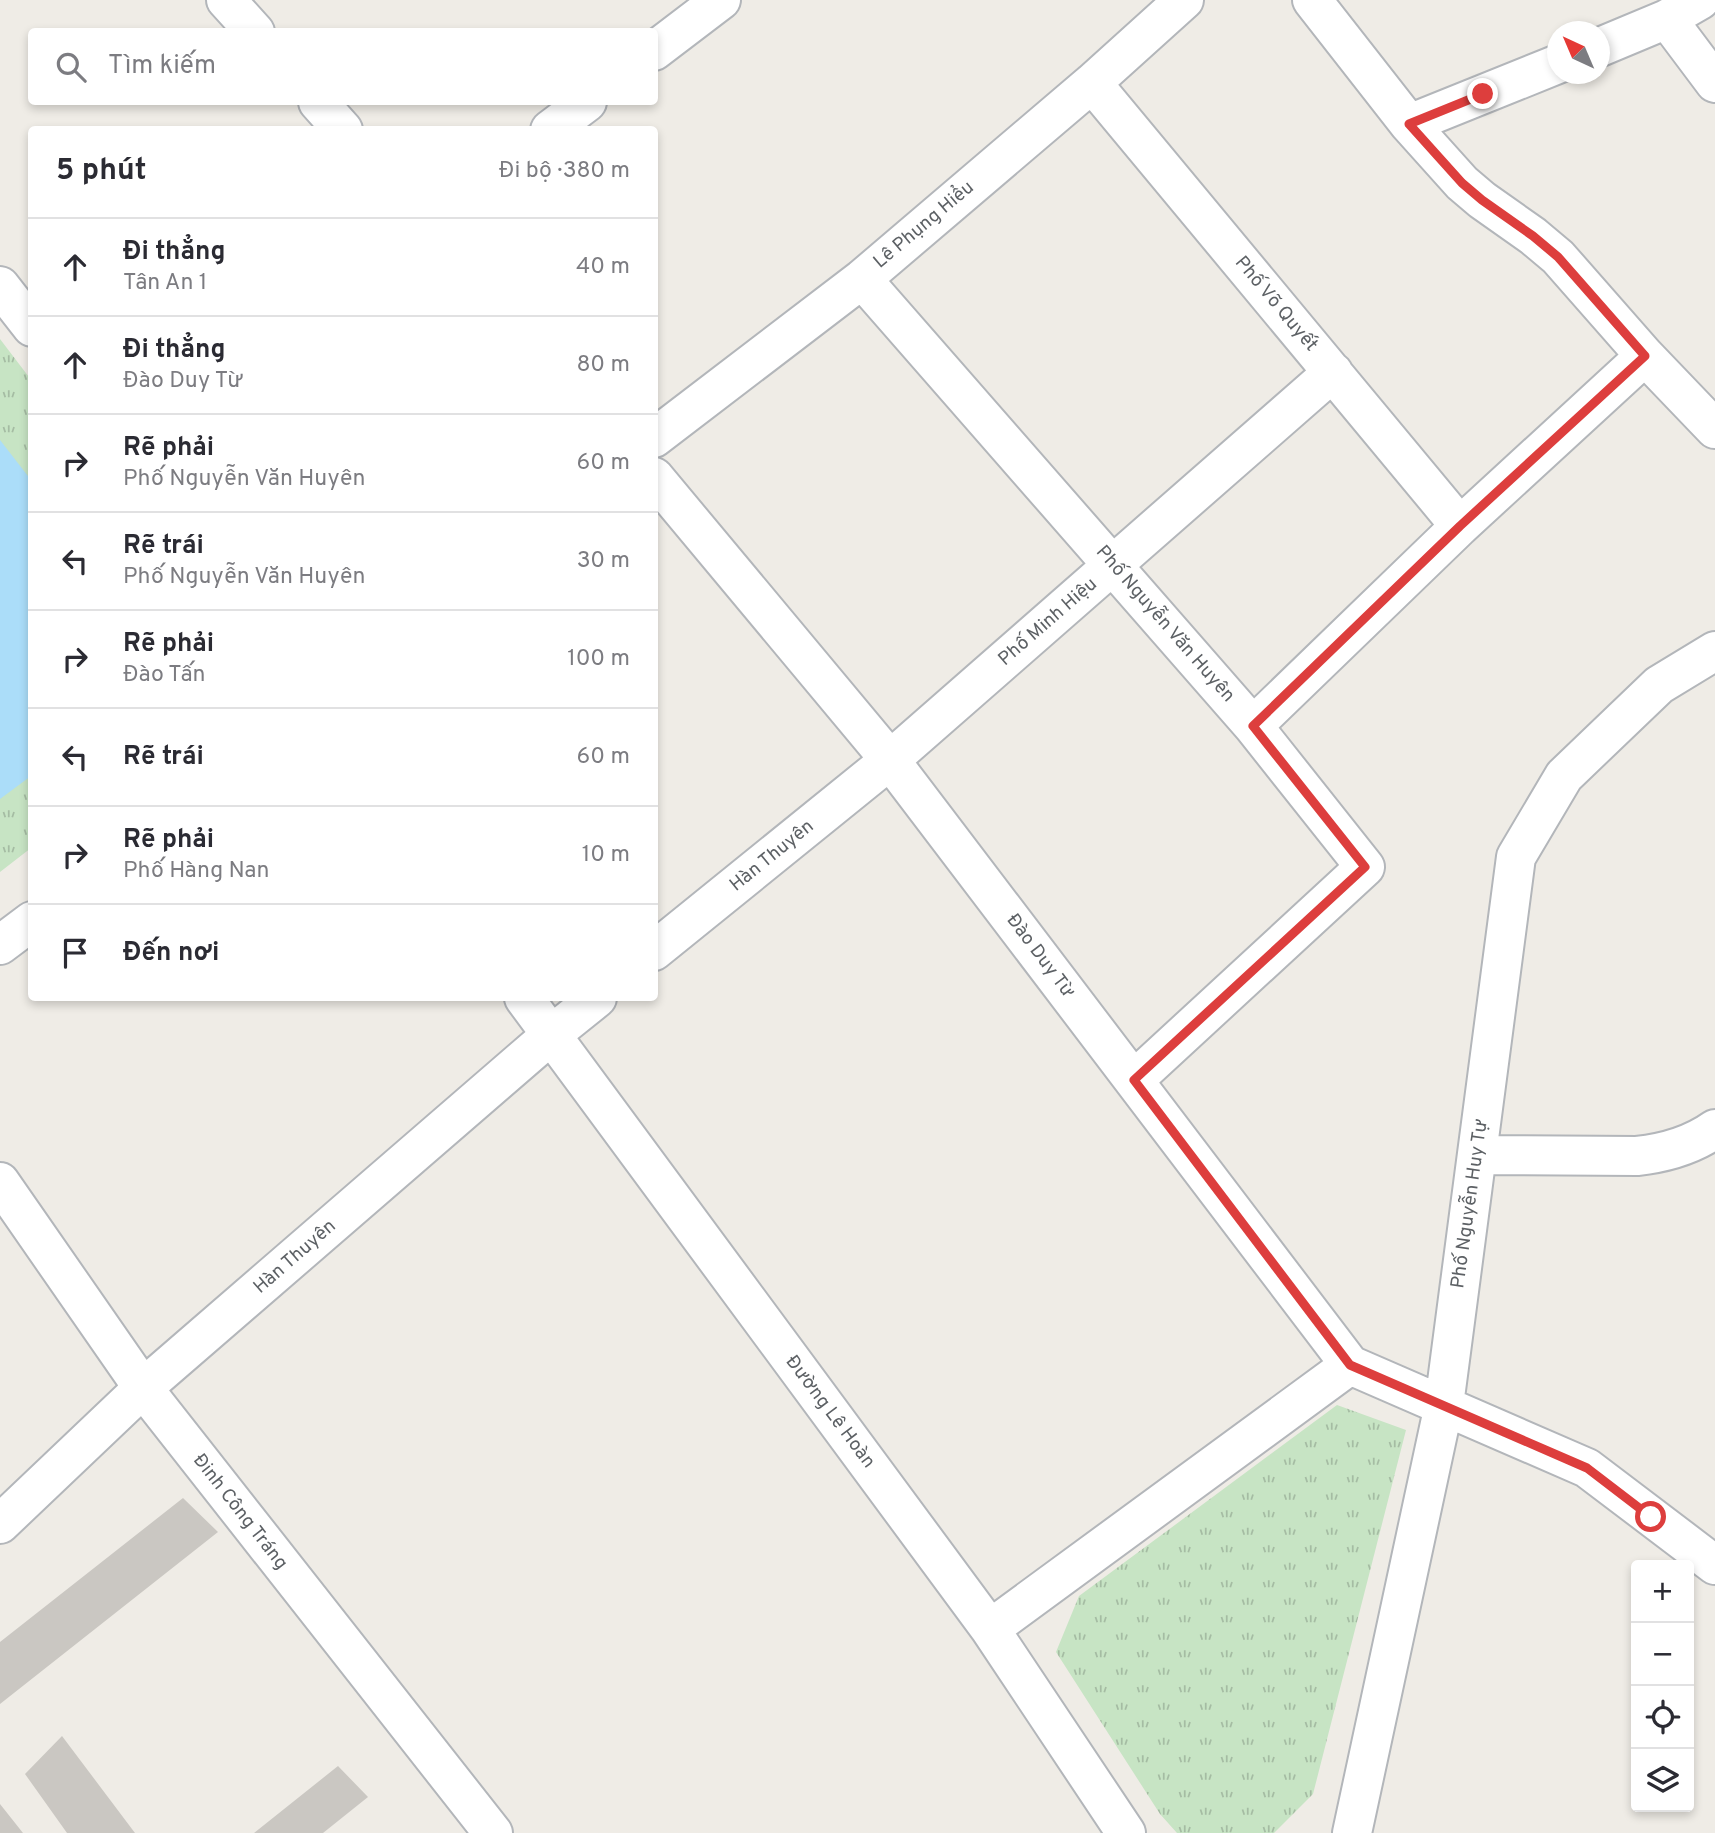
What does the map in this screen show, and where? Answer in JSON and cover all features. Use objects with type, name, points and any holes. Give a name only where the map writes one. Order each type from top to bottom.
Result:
[{"type":"street","points":[[226,0],[251,28]]},
{"type":"street","name":"Lê Phụng Hiểu","points":[[658,435],[862,279],[1092,83],[1184,0]]},
{"type":"street","points":[[1312,0],[1409,124],[1462,183],[1558,257],[1645,356],[1715,429]]},
{"type":"street","points":[[1610,43],[1667,19],[1700,0]]},
{"type":"street","points":[[658,48],[716,1]]},
{"type":"street","points":[[1667,19],[1715,83]]},
{"type":"street","points":[[1409,124],[1547,68]]},
{"type":"street","name":"Phố Võ Quyết","points":[[1092,83],[1460,526]]},
{"type":"street","points":[[321,105],[339,126]]},
{"type":"street","points":[[555,126],[583,105]]},
{"type":"street","name":"Phố Nguyễn Văn Huyên","points":[[862,279],[1253,726],[1365,867],[1134,1080]]},
{"type":"street","points":[[0,286],[28,322]]},
{"type":"street","points":[[1253,726],[1460,526],[1645,356]]},
{"type":"street","name":"Phố Minh Hiệu","points":[[890,760],[1333,372]]},
{"type":"street","name":"Đào Duy Từ","points":[[658,482],[890,760],[1350,1365],[1587,1468],[1715,1565]]},
{"type":"street","name":"Phố Nguyễn Huy Tự","points":[[1352,1833],[1444,1405],[1516,857],[1564,776],[1660,685],[1715,651]]},
{"type":"street","name":"Hàn Thuyên","points":[[658,948],[890,760]]},
{"type":"street","points":[[0,945],[28,924]]},
{"type":"street","name":"Đường Lê Hoàn","points":[[526,1001],[990,1629],[1126,1833]]},
{"type":"street","name":"Hàn Thuyên","points":[[0,1524],[143,1388],[593,1001]]},
{"type":"street","points":[[1477,1155],[1660,1154],[1681,1147],[1715,1129]]},
{"type":"street","name":"Đinh Công Tráng","points":[[0,1182],[143,1388],[493,1833]]},
{"type":"street","points":[[990,1629],[1350,1365]]},
{"type":"green space","points":[[0,339],[28,376],[28,850],[0,872]]},
{"type":"green space","points":[[1337,1405],[1406,1430],[1313,1794],[1274,1833],[1177,1833],[1160,1814],[1056,1652],[1079,1596]]},
{"type":"water","points":[[0,440],[28,476],[28,778],[0,799]]},
{"type":"building","points":[[183,1498],[218,1532],[0,1704],[0,1642]]},
{"type":"building","points":[[62,1736],[135,1833],[67,1833],[25,1774]]},
{"type":"building","points":[[338,1766],[368,1797],[323,1833],[254,1833]]},
{"type":"building","points":[[0,1804],[23,1833],[0,1833]]},
{"type":"route","points":[[1483,94],[1409,124],[1462,183],[1558,257],[1645,356],[1460,526],[1253,726],[1365,867],[1134,1080],[1350,1365],[1587,1468],[1651,1517]]}]
